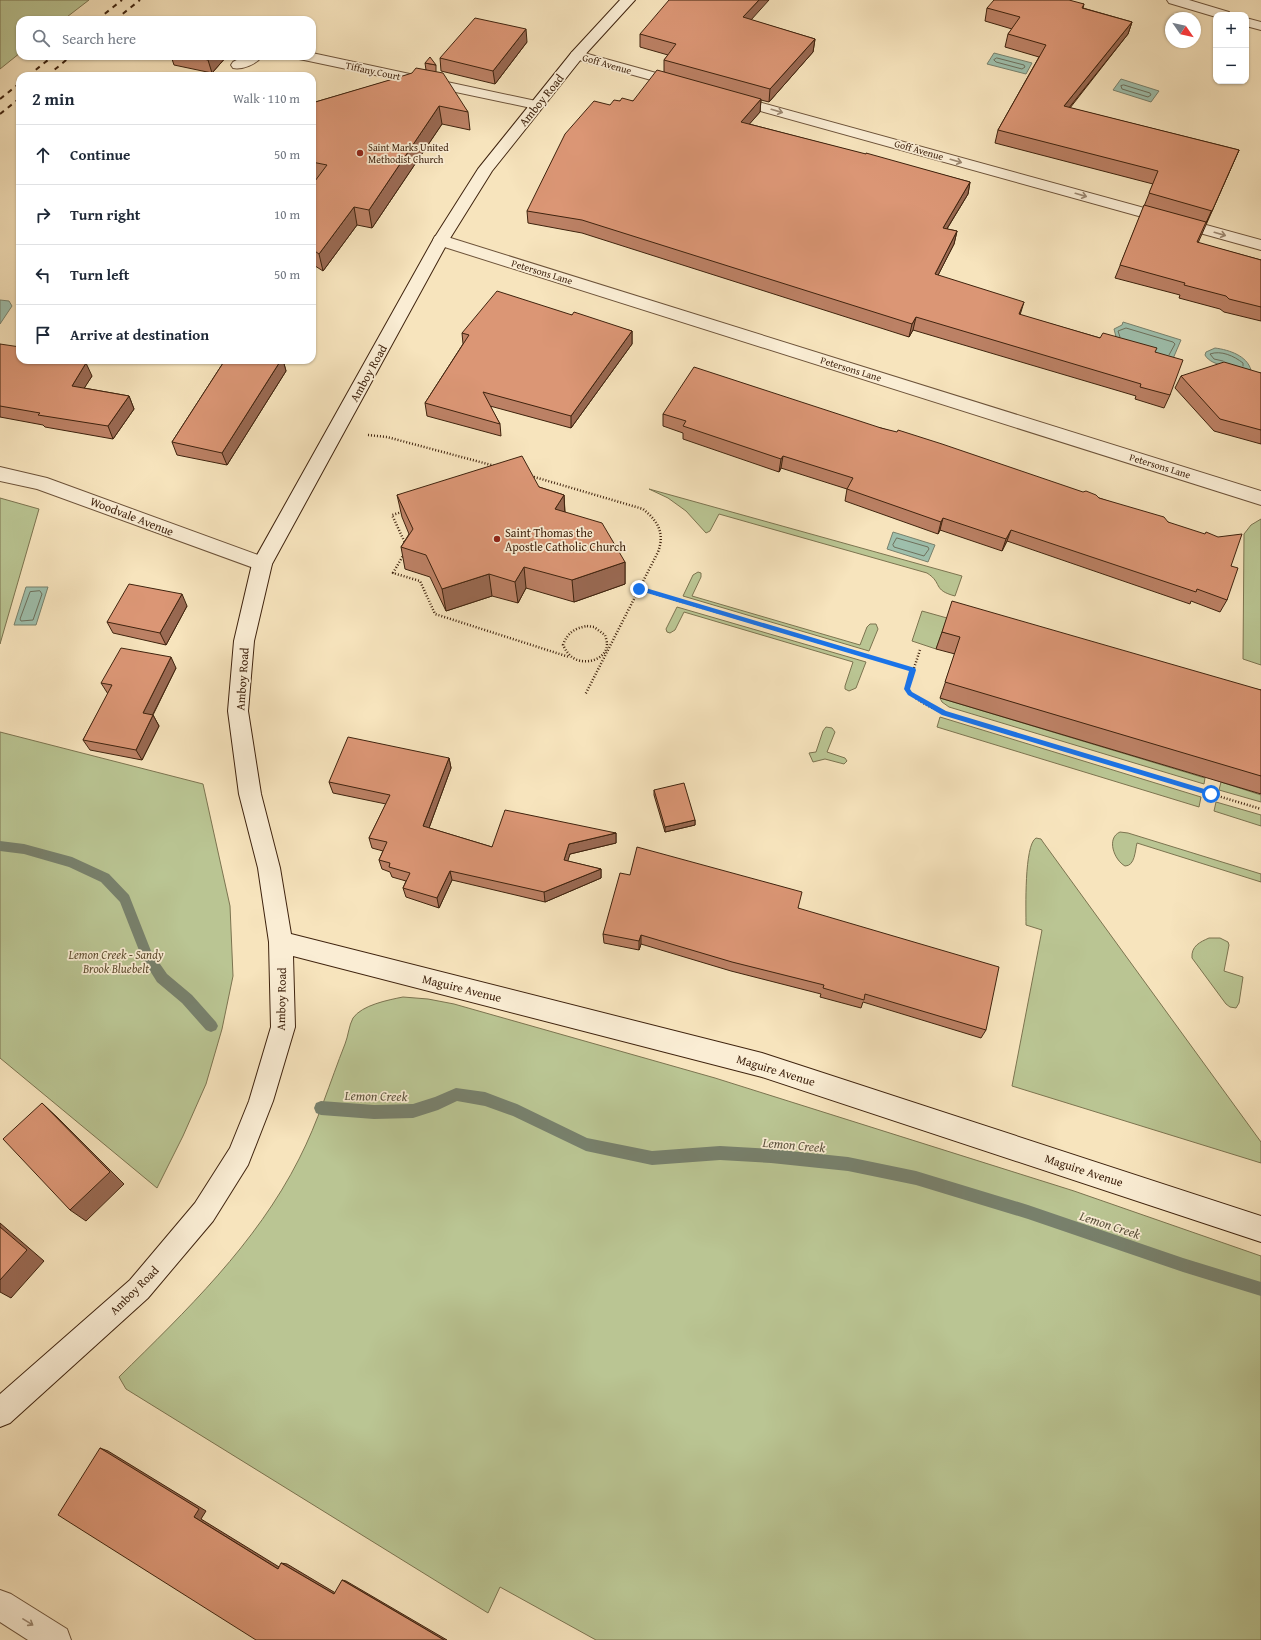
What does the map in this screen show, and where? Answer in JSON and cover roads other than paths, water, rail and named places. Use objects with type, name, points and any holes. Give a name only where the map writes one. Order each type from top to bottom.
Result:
[{"type":"street","name":"Amboy Road","points":[[0,1413],[139,1289],[204,1212],[239,1156],[261,1101],[283,1027],[281,942],[269,868],[250,794],[238,711],[244,641],[262,564],[441,240],[486,169],[577,56],[628,0]]},
{"type":"street","points":[[1174,0],[1214,12]]},
{"type":"street","points":[[1249,23],[1261,26]]},
{"type":"street","name":"Goff Avenue","points":[[577,56],[696,88]]},
{"type":"street","name":"Tiffany Court","points":[[316,59],[536,105]]},
{"type":"street","points":[[238,65],[247,60]]},
{"type":"street","name":"Goff Avenue","points":[[719,95],[1261,245]]},
{"type":"street","name":"Petersons Lane","points":[[441,240],[1261,498]]},
{"type":"street","name":"Woodvale Avenue","points":[[0,474],[40,482],[262,564]]},
{"type":"street","name":"Maguire Avenue","points":[[281,942],[762,1065],[1261,1229]]},
{"type":"street","points":[[0,1605],[56,1640]]},
{"type":"water","points":[[994,53],[1032,63],[1026,74],[987,64]]},
{"type":"water","points":[[1121,79],[1159,91],[1151,102],[1113,90]]},
{"type":"water","points":[[0,300],[9,301],[12,306],[0,324]]},
{"type":"water","points":[[1123,322],[1181,340],[1172,361],[1116,337],[1114,329],[1122,325]]},
{"type":"water","points":[[1215,348],[1232,352],[1242,357],[1249,365],[1251,370],[1226,366],[1208,359],[1205,355],[1206,352]]},
{"type":"water","points":[[893,532],[935,545],[928,562],[887,549]]},
{"type":"water","points":[[26,587],[48,587],[36,625],[14,625]]},
{"type":"waterway","name":"Lemon Creek","points":[[0,846],[24,849],[72,862],[105,878],[125,899],[146,954],[162,978],[187,999],[211,1026]]},
{"type":"waterway","name":"Lemon Creek","points":[[321,1108],[374,1112],[413,1111],[438,1103],[456,1094],[485,1099],[517,1111],[586,1144],[652,1158],[720,1153],[771,1156],[848,1164],[916,1178],[1028,1212],[1183,1265],[1261,1289]]},
{"type":"railway","points":[[102,16],[122,0]]},
{"type":"railway","points":[[120,16],[140,0]]},
{"type":"railway","points":[[33,72],[48,60]]},
{"type":"railway","points":[[52,72],[66,60]]},
{"type":"railway","points":[[0,99],[16,86]]},
{"type":"railway","points":[[0,114],[16,101]]},
{"type":"place","name":"Saint Marks United Methodist Church","points":[[360,153]]},
{"type":"place","name":"Saint Thomas the Apostle Catholic Church","points":[[497,539]]},
{"type":"park label","name":"Lemon Creek - Sandy Brook Bluebelt","points":[[116,961]]}]
